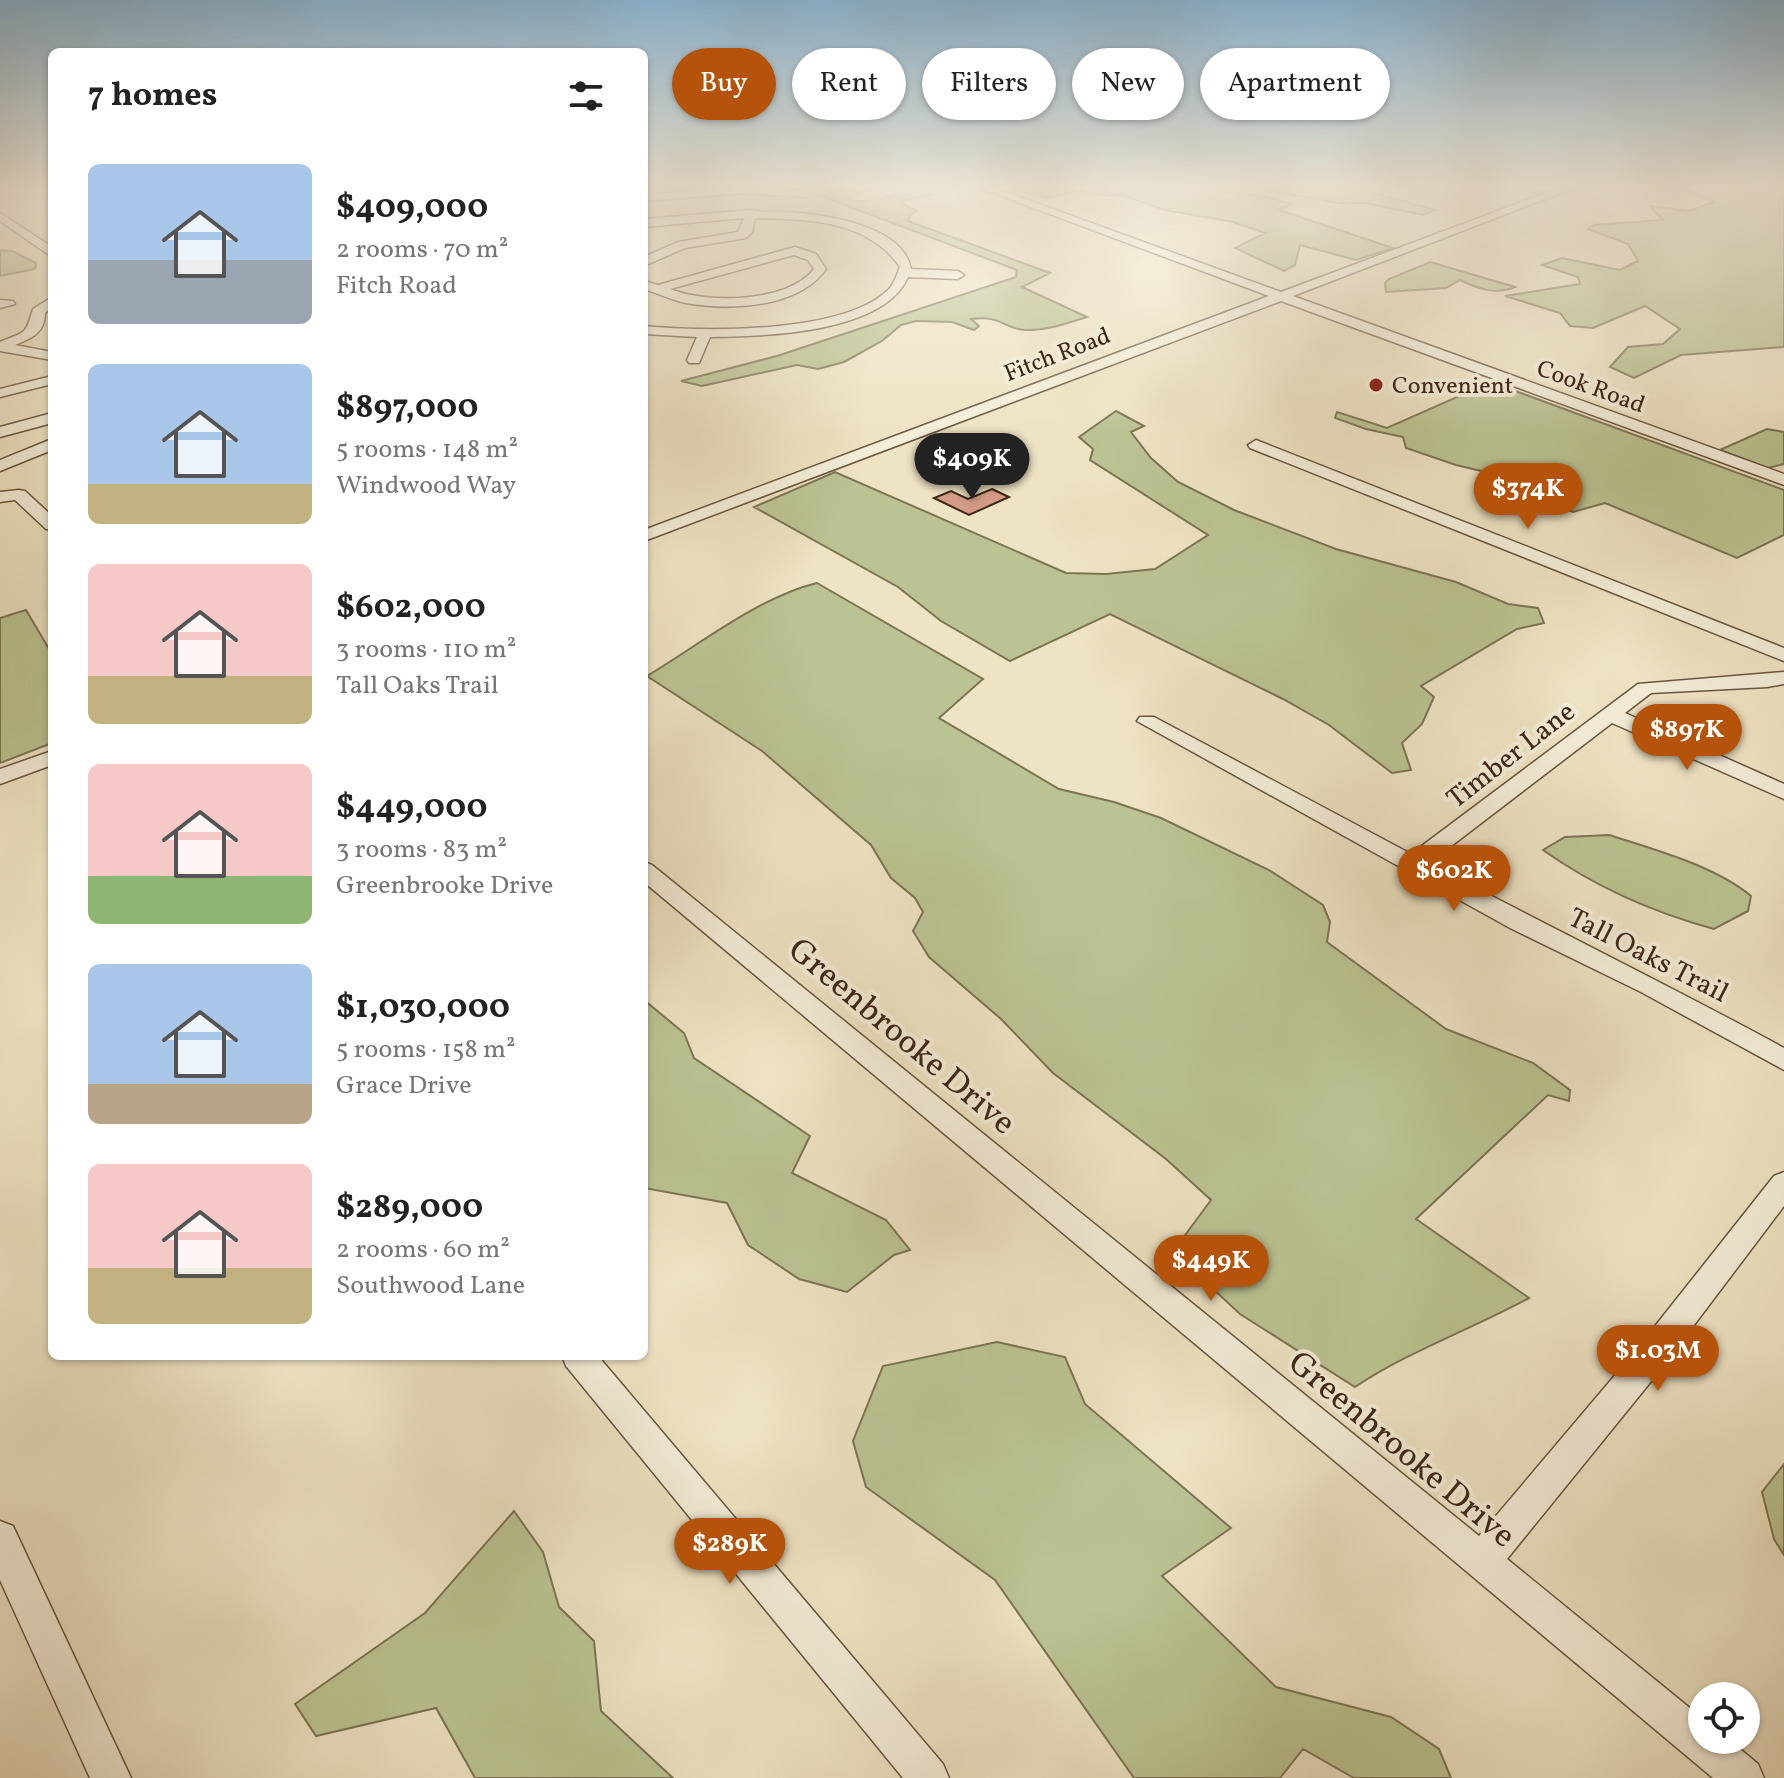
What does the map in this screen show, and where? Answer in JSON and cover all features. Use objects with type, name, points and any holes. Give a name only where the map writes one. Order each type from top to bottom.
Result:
[{"type":"street","points":[[651,287],[727,268]]},
{"type":"street","points":[[651,287],[699,301],[736,301],[767,297],[800,287],[818,274],[819,268]]},
{"type":"street","points":[[648,330],[704,336],[775,331],[833,319],[879,301],[894,290],[905,273],[904,268]]},
{"type":"street","name":"Cook Road","points":[[1208,268],[1784,480]]},
{"type":"street","name":"Fitch Road","points":[[648,535],[1358,268]]},
{"type":"street","points":[[905,273],[958,275]]},
{"type":"street","points":[[1,347],[30,334],[38,324],[38,312],[48,304]]},
{"type":"street","points":[[694,360],[704,336]]},
{"type":"street","points":[[1,347],[48,355]]},
{"type":"street","points":[[0,393],[48,381]]},
{"type":"street","points":[[0,432],[48,419]]},
{"type":"street","points":[[1256,445],[1784,655]]},
{"type":"street","points":[[0,466],[48,446]]},
{"type":"street","points":[[0,497],[19,495],[48,521]]},
{"type":"street","name":"Timber Lane","points":[[1414,863],[1645,688],[1678,683],[1762,683],[1784,678]]},
{"type":"street","points":[[1609,714],[1784,792]]},
{"type":"street","name":"Tall Oaks Trail","points":[[1147,721],[1519,922],[1650,986],[1784,1060]]},
{"type":"street","points":[[0,777],[48,759]]},
{"type":"street","name":"Greenbrooke Drive","points":[[648,873],[1744,1778]]},
{"type":"street","points":[[1481,1562],[1645,1364],[1784,1184]]},
{"type":"street","points":[[581,1360],[929,1778]]},
{"type":"street","points":[[0,1539],[111,1778]]},
{"type":"green space","points":[[0,268],[35,268],[35,269],[0,276]]},
{"type":"green space","points":[[1012,268],[1036,268],[1050,273],[1022,287],[1087,317],[1033,330],[981,318],[971,319],[979,326],[974,330],[952,322],[916,321],[901,325],[882,341],[844,362],[818,369],[797,365],[702,386],[681,381],[777,356],[1016,277],[1017,270]]},
{"type":"green space","points":[[1416,268],[1450,268],[1515,287],[1501,291],[1487,290],[1460,280],[1446,288],[1386,292],[1385,283]]},
{"type":"green space","points":[[1551,268],[1784,268],[1784,347],[1681,355],[1634,378],[1610,367],[1628,347],[1663,344],[1680,329],[1645,306],[1593,328],[1570,326],[1560,313],[1505,296],[1580,284],[1578,277]]},
{"type":"green space","points":[[1491,382],[1784,490],[1784,535],[1737,558],[1605,503],[1573,512],[1540,495],[1523,481],[1456,465],[1406,448],[1403,437],[1335,418],[1337,412],[1387,428]]},
{"type":"green space","points":[[1116,411],[1144,426],[1131,432],[1151,458],[1178,482],[1234,510],[1336,549],[1456,582],[1508,604],[1538,608],[1544,623],[1517,629],[1421,686],[1434,697],[1422,724],[1402,743],[1411,770],[1392,773],[1329,725],[1283,699],[1110,614],[1010,661],[941,621],[898,587],[754,507],[835,472],[1066,573],[1106,574],[1155,569],[1208,535],[1090,460],[1093,449],[1079,437]]},
{"type":"green space","points":[[1767,429],[1784,432],[1784,464],[1768,468],[1720,450]]},
{"type":"green space","points":[[817,583],[983,679],[939,718],[1059,789],[1114,802],[1161,818],[1269,870],[1323,905],[1330,922],[1327,942],[1446,1029],[1533,1063],[1570,1090],[1569,1101],[1548,1095],[1416,1219],[1529,1298],[1397,1362],[1355,1387],[1240,1314],[1197,1274],[1180,1242],[1211,1200],[1166,1159],[1053,1073],[1001,1019],[929,957],[913,931],[923,912],[915,898],[891,878],[871,845],[762,751],[648,677],[751,610]]},
{"type":"green space","points":[[26,610],[48,647],[48,745],[0,763],[0,618]]},
{"type":"green space","points":[[1609,835],[1720,876],[1751,896],[1748,911],[1714,929],[1646,906],[1604,887],[1543,850],[1565,837]]},
{"type":"green space","points":[[648,1003],[684,1033],[694,1058],[810,1136],[792,1173],[886,1220],[910,1250],[894,1255],[847,1292],[799,1279],[748,1245],[727,1203],[648,1189]]},
{"type":"green space","points":[[997,1342],[1065,1357],[1085,1404],[1231,1528],[1162,1576],[1276,1687],[1391,1717],[1439,1749],[1451,1778],[1354,1778],[1303,1749],[1280,1778],[1134,1778],[995,1580],[866,1487],[853,1441],[883,1366]]},
{"type":"green space","points":[[1784,1464],[1784,1555],[1774,1539],[1762,1492]]},
{"type":"green space","points":[[514,1511],[543,1552],[559,1607],[594,1641],[601,1711],[673,1778],[475,1778],[436,1708],[316,1736],[295,1704],[425,1613]]},
{"type":"building","points":[[992,489],[1009,497],[969,515],[934,498],[951,491],[968,499]]},
{"type":"place","name":"Convenient","points":[[1376,385]]}]
